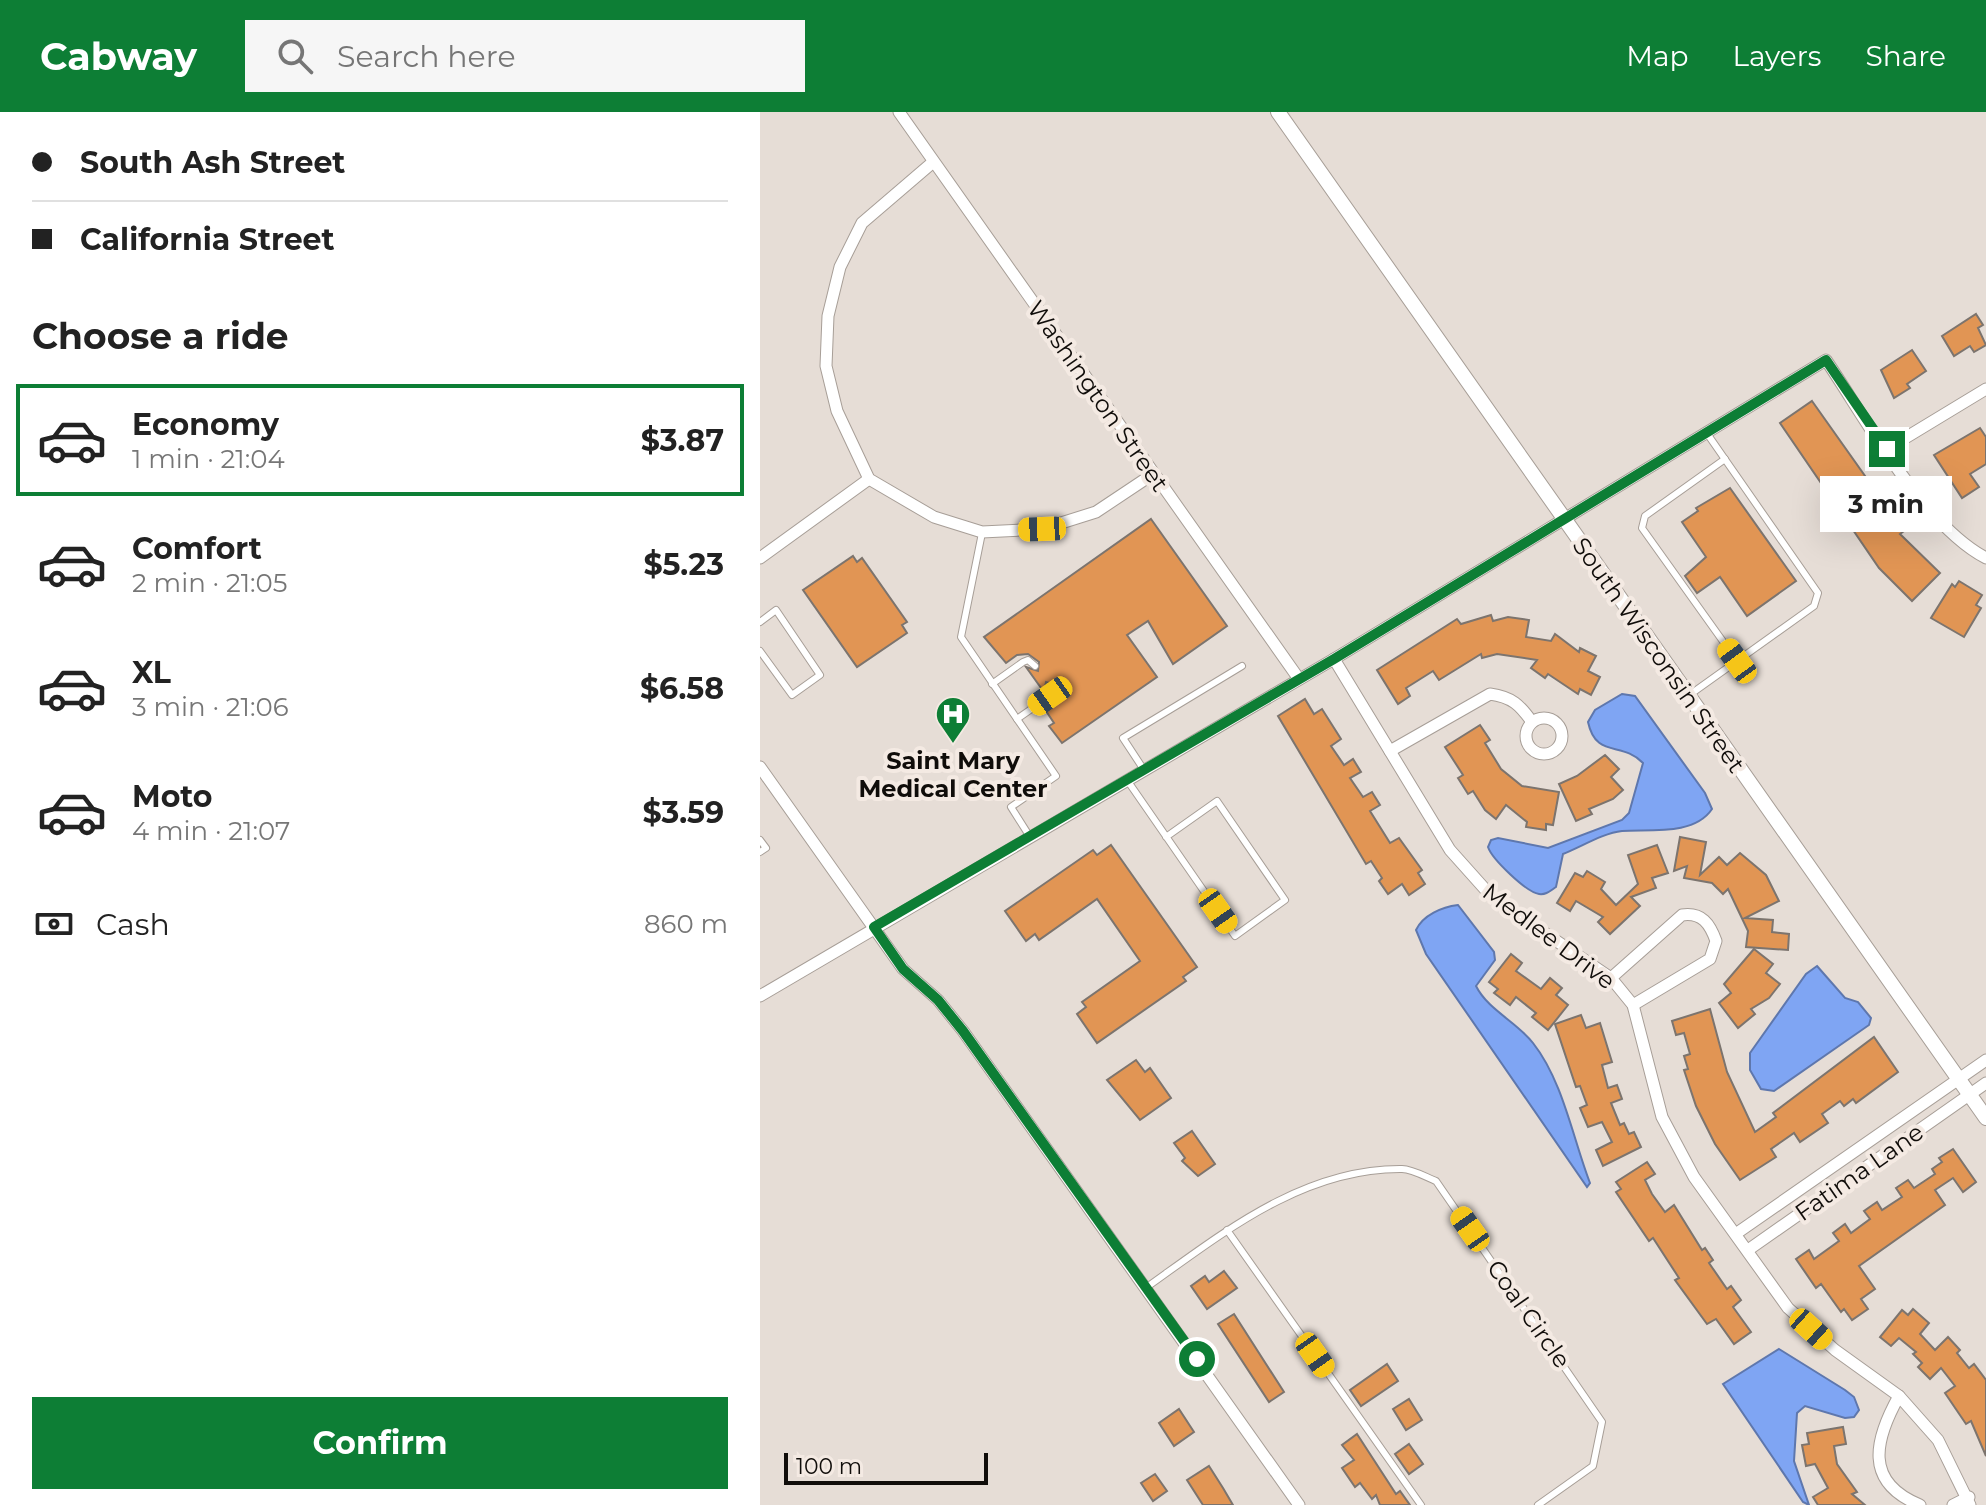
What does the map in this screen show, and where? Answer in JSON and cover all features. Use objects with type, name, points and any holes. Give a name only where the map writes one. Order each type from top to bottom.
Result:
[{"type":"street","name":"Washington Street","points":[[899,112],[932,163],[1299,679]]},
{"type":"street","name":"South Wisconsin Street","points":[[1278,112],[1986,1118]]},
{"type":"street","points":[[932,163],[862,223],[840,267],[828,316],[826,366],[837,411],[869,479],[934,517],[982,532],[1042,529],[1096,512],[1153,474]]},
{"type":"street","points":[[760,996],[1334,659],[1826,360],[1939,522],[1986,558]]},
{"type":"street","points":[[1887,449],[1986,389]]},
{"type":"street","points":[[760,558],[869,479]]},
{"type":"street","name":"Medlee Drive","points":[[1334,659],[1450,850],[1492,897],[1611,978],[1633,1005],[1662,1117],[1694,1177],[1788,1308],[1835,1350],[1899,1396],[1938,1440],[1969,1501],[1953,1505]]},
{"type":"street","points":[[1390,751],[1490,694],[1506,696],[1516,702],[1532,722]]},
{"type":"street","points":[[760,767],[903,969],[938,1000],[963,1031],[1299,1505]]},
{"type":"street","points":[[1611,978],[1682,915],[1693,913],[1705,920],[1716,941],[1710,959],[1633,1005]]},
{"type":"street","name":"Fatima Lane","points":[[1737,1233],[1986,1060]]},
{"type":"street","name":"Fatima Lane","points":[[1748,1250],[1986,1083]]},
{"type":"street","points":[[1899,1396],[1881,1428],[1876,1448],[1885,1475],[1900,1497],[1920,1505]]},
{"type":"lane","points":[[1688,696],[1814,606],[1818,593],[1706,432]]},
{"type":"lane","points":[[1725,459],[1645,516],[1642,528],[1737,661]]},
{"type":"lane","points":[[982,532],[961,637],[1056,776],[1011,807],[1030,837]]},
{"type":"lane","points":[[760,622],[776,610],[820,675],[792,695],[760,651]]},
{"type":"lane","points":[[992,684],[1023,662],[1028,660],[1035,666]]},
{"type":"lane","points":[[1144,770],[1123,738],[1242,666]]},
{"type":"lane","points":[[1017,719],[1050,696],[1050,687]]},
{"type":"lane","points":[[1127,780],[1166,837],[1235,936],[1285,900],[1217,801],[1166,837]]},
{"type":"lane","points":[[760,840],[766,848],[760,852]]},
{"type":"lane","name":"Coal Circle","points":[[1147,1287],[1227,1230],[1278,1199],[1338,1178],[1404,1168],[1436,1181],[1602,1422],[1593,1466],[1538,1505]]},
{"type":"lane","points":[[1227,1230],[1421,1505]]},
{"type":"water","points":[[1622,694],[1635,696],[1705,793],[1712,809],[1694,824],[1670,829],[1615,832],[1563,854],[1556,887],[1544,894],[1533,892],[1496,859],[1488,847],[1491,840],[1498,838],[1548,848],[1622,820],[1629,813],[1643,763],[1635,756],[1597,741],[1588,722],[1595,710]]},
{"type":"water","points":[[1458,905],[1494,952],[1495,960],[1476,986],[1488,1002],[1533,1043],[1543,1058],[1566,1111],[1590,1183],[1587,1187],[1426,954],[1416,930],[1419,925],[1434,913]]},
{"type":"water","points":[[1817,966],[1845,998],[1858,1002],[1871,1018],[1869,1025],[1774,1091],[1761,1089],[1750,1070],[1750,1053],[1806,974]]},
{"type":"water","points":[[1779,1349],[1845,1390],[1854,1397],[1859,1410],[1854,1417],[1845,1418],[1805,1406],[1797,1413],[1794,1461],[1809,1505],[1803,1502],[1723,1384]]},
{"type":"building","points":[[1976,314],[1983,325],[1978,328],[1986,345],[1974,352],[1970,346],[1954,356],[1942,336]]},
{"type":"building","points":[[1912,350],[1926,371],[1907,384],[1910,388],[1894,398],[1881,370]]},
{"type":"building","points":[[1812,401],[1904,531],[1900,534],[1940,573],[1912,601],[1879,568],[1780,423]]},
{"type":"building","points":[[1980,428],[1986,437],[1986,464],[1970,474],[1979,487],[1962,498],[1934,455]]},
{"type":"building","points":[[1730,488],[1796,581],[1747,616],[1720,577],[1697,593],[1685,576],[1706,557],[1682,522],[1698,511],[1696,508]]},
{"type":"building","points":[[1151,519],[1227,626],[1173,664],[1148,621],[1127,635],[1157,677],[1062,743],[1049,726],[1054,723],[1046,711],[1053,705],[1056,685],[1046,682],[1044,692],[1026,667],[1038,671],[1039,662],[1028,654],[1017,655],[1006,663],[984,637]]},
{"type":"building","points":[[853,556],[857,562],[862,558],[907,622],[902,625],[907,633],[857,667],[803,590]]},
{"type":"building","points":[[1959,581],[1982,595],[1976,605],[1981,608],[1964,637],[1931,618],[1952,584],[1955,587]]},
{"type":"building","points":[[1491,615],[1493,621],[1508,617],[1529,620],[1526,637],[1551,641],[1555,634],[1579,652],[1580,648],[1596,656],[1588,671],[1600,677],[1591,695],[1580,689],[1578,694],[1548,674],[1545,678],[1531,668],[1537,660],[1497,654],[1482,658],[1481,654],[1439,680],[1433,671],[1406,688],[1410,696],[1398,704],[1377,670],[1457,619],[1461,624]]},
{"type":"building","points":[[1305,699],[1314,714],[1322,709],[1341,739],[1331,746],[1344,765],[1353,759],[1361,772],[1350,778],[1363,797],[1372,792],[1380,805],[1370,811],[1390,843],[1399,838],[1422,870],[1418,873],[1425,884],[1409,895],[1402,884],[1388,894],[1371,861],[1366,864],[1278,716]]},
{"type":"building","points":[[1480,725],[1490,740],[1485,743],[1501,769],[1522,786],[1559,792],[1553,825],[1546,824],[1546,830],[1526,827],[1527,822],[1506,805],[1496,819],[1485,810],[1473,791],[1468,794],[1458,778],[1463,775],[1445,747]]},
{"type":"building","points":[[1605,755],[1619,769],[1611,777],[1623,790],[1613,799],[1589,809],[1592,814],[1576,821],[1559,784],[1577,776]]},
{"type":"building","points":[[1680,837],[1706,842],[1700,875],[1719,857],[1727,865],[1740,853],[1766,875],[1779,901],[1745,918],[1773,920],[1772,932],[1789,934],[1788,950],[1746,947],[1748,931],[1728,889],[1723,894],[1712,883],[1684,878],[1687,866],[1674,871]]},
{"type":"building","points":[[1111,845],[1197,967],[1183,977],[1186,981],[1097,1043],[1077,1014],[1086,1007],[1082,1002],[1140,961],[1097,899],[1039,940],[1035,934],[1026,941],[1005,911],[1093,850],[1097,855]]},
{"type":"building","points":[[1657,845],[1668,873],[1652,878],[1656,888],[1631,897],[1640,906],[1610,934],[1598,922],[1603,917],[1576,901],[1570,911],[1557,903],[1575,873],[1583,877],[1587,871],[1605,882],[1601,889],[1616,905],[1638,884],[1628,855]]},
{"type":"building","points":[[1754,949],[1773,964],[1766,973],[1780,984],[1769,998],[1751,1009],[1755,1014],[1738,1028],[1719,1003],[1731,993],[1724,984]]},
{"type":"building","points":[[1511,954],[1522,963],[1516,971],[1541,989],[1550,978],[1562,988],[1556,995],[1568,1005],[1548,1030],[1532,1017],[1536,1013],[1516,997],[1510,1005],[1494,993],[1498,989],[1489,982]]},
{"type":"building","points":[[1710,1009],[1727,1072],[1755,1132],[1776,1117],[1773,1113],[1874,1037],[1898,1072],[1856,1103],[1853,1099],[1844,1106],[1840,1101],[1822,1114],[1828,1123],[1800,1142],[1794,1133],[1771,1149],[1776,1157],[1740,1180],[1715,1144],[1696,1106],[1684,1070],[1688,1069],[1684,1056],[1690,1054],[1684,1033],[1676,1035],[1672,1021]]},
{"type":"building","points":[[1581,1015],[1586,1028],[1600,1023],[1612,1062],[1602,1065],[1608,1088],[1617,1085],[1622,1099],[1611,1103],[1620,1125],[1624,1123],[1629,1134],[1634,1132],[1641,1147],[1603,1166],[1596,1150],[1612,1142],[1602,1122],[1588,1127],[1580,1108],[1587,1105],[1580,1086],[1576,1087],[1555,1024]]},
{"type":"building","points":[[1136,1060],[1145,1072],[1150,1068],[1171,1098],[1140,1120],[1107,1080]]},
{"type":"building","points":[[1192,1131],[1215,1164],[1198,1176],[1182,1161],[1185,1158],[1174,1143]]},
{"type":"building","points":[[1953,1149],[1976,1182],[1963,1192],[1953,1178],[1935,1190],[1945,1205],[1859,1266],[1875,1289],[1861,1299],[1868,1309],[1852,1320],[1844,1309],[1841,1312],[1821,1284],[1816,1288],[1796,1259],[1809,1250],[1814,1259],[1839,1241],[1833,1233],[1845,1224],[1851,1233],[1870,1219],[1864,1211],[1877,1202],[1882,1210],[1902,1197],[1896,1188],[1908,1180],[1914,1188],[1935,1174],[1932,1169],[1942,1162],[1939,1158]]},
{"type":"building","points":[[1647,1162],[1655,1174],[1645,1180],[1652,1194],[1665,1212],[1674,1205],[1702,1250],[1705,1248],[1713,1260],[1709,1263],[1727,1289],[1731,1286],[1741,1300],[1733,1307],[1751,1332],[1734,1344],[1716,1319],[1707,1324],[1675,1280],[1679,1278],[1653,1238],[1649,1241],[1616,1192],[1621,1189],[1616,1182]]},
{"type":"building","points":[[1224,1271],[1237,1288],[1207,1309],[1191,1286],[1205,1276],[1209,1282]]},
{"type":"building","points":[[1913,1309],[1929,1323],[1920,1334],[1935,1350],[1948,1337],[1960,1350],[1957,1353],[1969,1368],[1974,1364],[1986,1380],[1986,1456],[1971,1421],[1966,1424],[1945,1393],[1955,1386],[1941,1368],[1930,1379],[1918,1367],[1922,1363],[1913,1354],[1916,1352],[1899,1338],[1891,1346],[1880,1337],[1902,1310],[1908,1315]]},
{"type":"building","points":[[1234,1314],[1284,1392],[1269,1402],[1218,1324]]},
{"type":"building","points":[[1387,1364],[1398,1381],[1361,1406],[1350,1390]]},
{"type":"building","points":[[1409,1399],[1422,1420],[1406,1430],[1393,1409]]},
{"type":"building","points":[[1179,1409],[1194,1432],[1174,1446],[1159,1423]]},
{"type":"building","points":[[1843,1427],[1846,1444],[1834,1446],[1837,1464],[1857,1492],[1852,1494],[1865,1505],[1818,1505],[1813,1497],[1828,1488],[1815,1464],[1806,1466],[1802,1445],[1809,1444],[1807,1433]]},
{"type":"building","points":[[1357,1434],[1396,1494],[1400,1491],[1410,1505],[1380,1505],[1376,1495],[1372,1499],[1360,1483],[1355,1487],[1342,1468],[1354,1460],[1342,1445]]},
{"type":"building","points":[[1409,1444],[1423,1464],[1409,1474],[1395,1454]]},
{"type":"building","points":[[1209,1466],[1233,1505],[1203,1505],[1187,1480]]},
{"type":"building","points":[[1155,1474],[1167,1491],[1153,1501],[1141,1483]]},
{"type":"place","name":"Saint Mary Medical Center","points":[[953,745]]},
{"type":"route","points":[[1197,1359],[1145,1283],[1107,1237],[963,1031],[938,1000],[903,969],[874,927],[1334,659],[1826,360],[1887,449]]}]
